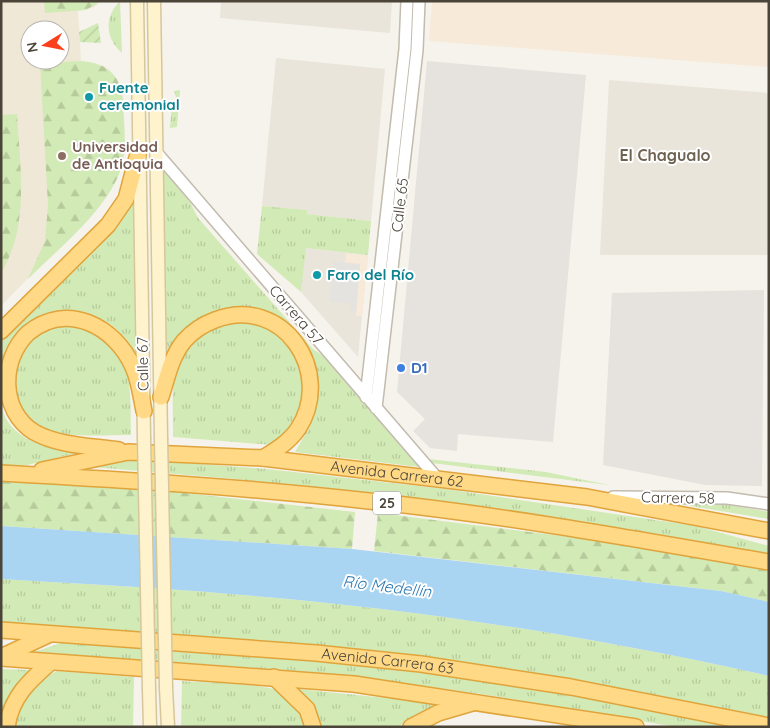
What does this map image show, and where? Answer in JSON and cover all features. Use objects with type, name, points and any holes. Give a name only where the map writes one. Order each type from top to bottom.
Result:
[{"type":"highway","points":[[1,330],[108,225],[126,199],[139,150]]},
{"type":"highway","points":[[161,397],[177,351],[185,340],[208,323],[235,315],[250,315],[265,318],[278,325],[298,346],[305,359],[310,388],[309,403],[304,417],[293,436],[280,448],[263,458]]},
{"type":"highway","points":[[128,452],[48,438],[21,423],[10,410],[5,393],[4,378],[8,361],[16,345],[28,332],[44,324],[59,320],[77,319],[93,323],[108,333],[128,358],[136,375],[144,410]]},
{"type":"highway","name":"Avenida Carrera 62","points":[[23,474],[128,452],[263,458],[587,497],[769,531]]},
{"type":"highway","name":"Avenida Carrera 62","points":[[1,473],[234,487],[370,501],[504,518],[769,562]]},
{"type":"highway","name":"Avenida Carrera 63","points":[[1,630],[324,654],[421,664],[570,687],[769,726]]},
{"type":"highway","points":[[1,658],[54,633]]},
{"type":"highway","name":"Avenida Carrera 63","points":[[1,658],[363,685],[478,702],[604,724],[636,727]]},
{"type":"highway","points":[[7,727],[9,714],[18,694],[51,662]]},
{"type":"highway","points":[[274,677],[307,709],[313,727]]},
{"type":"highway","points":[[411,727],[438,713],[478,702]]},
{"type":"main road","name":"Calle 67","points":[[137,1],[150,727]]},
{"type":"main road","name":"Calle 67","points":[[154,1],[168,727]]},
{"type":"street","name":"Calle 65","points":[[366,396],[405,49],[407,1]]},
{"type":"street","name":"Calle 65","points":[[376,408],[418,50],[419,1]]},
{"type":"street","name":"Carrera 57","points":[[156,152],[437,478]]},
{"type":"street","name":"Carrera 58","points":[[587,497],[727,498],[766,501]]},
{"type":"shaded area","name":"Universidad de Antioquia","points":[[1,1],[101,1],[94,7],[78,11],[81,61],[104,66],[123,88],[124,146],[122,165],[100,204],[1,306]]},
{"type":"shaded area","points":[[221,1],[392,1],[390,33],[220,18]]},
{"type":"shaded area","points":[[432,1],[769,1],[768,67],[429,41]]},
{"type":"shaded area","points":[[276,58],[385,69],[371,221],[306,214],[306,210],[262,206]]},
{"type":"shaded area","points":[[427,61],[586,75],[553,442],[458,434],[457,451],[430,448],[413,431],[425,419],[397,392]]},
{"type":"shaded area","points":[[609,80],[769,93],[769,255],[600,255]]},
{"type":"shaded area","name":"Faro del Río","points":[[305,248],[368,255],[358,357],[301,292]]},
{"type":"shaded area","points":[[346,253],[368,255],[362,316],[356,316],[360,265],[345,263]]},
{"type":"shaded area","points":[[333,261],[360,264],[356,312],[350,311],[351,304],[329,301]]},
{"type":"shaded area","points":[[764,290],[762,486],[705,485],[603,465],[612,293]]},
{"type":"green space","points":[[44,1],[101,1],[86,10],[45,13]]},
{"type":"green space","points":[[120,1],[122,53],[112,41],[109,27],[111,14]]},
{"type":"green space","points":[[98,23],[101,43],[80,42],[79,32]]},
{"type":"green space","points":[[70,62],[91,62],[106,68],[112,73],[120,86],[125,134],[122,165],[116,181],[95,212],[28,279],[45,241],[48,205],[40,70],[70,70]]},
{"type":"green space","points":[[180,90],[177,127],[170,128],[172,104],[176,97],[174,91]]},
{"type":"green space","points":[[17,114],[21,175],[20,216],[10,255],[1,273],[1,115]]},
{"type":"green space","points":[[163,170],[190,202],[198,218],[313,349],[323,356],[419,467],[295,452],[310,426],[316,399],[316,372],[305,346],[291,328],[218,312],[199,319],[181,334],[166,356]]},
{"type":"green space","points":[[136,188],[138,356],[124,337],[111,325],[97,318],[83,316],[52,323],[15,337],[1,363],[1,336]]},
{"type":"green space","points":[[262,206],[307,210],[307,214],[371,221],[368,255],[306,248],[301,292],[257,254]]},
{"type":"green space","points":[[239,320],[257,325],[280,336],[292,348],[298,358],[302,370],[304,396],[298,420],[293,429],[272,445],[173,437],[175,377],[179,362],[186,349],[215,329]]},
{"type":"green space","points":[[74,324],[102,336],[113,346],[120,357],[125,369],[130,394],[131,435],[91,436],[64,434],[38,427],[26,421],[17,412],[12,374],[14,362],[19,353],[34,338],[54,329]]},
{"type":"green space","points":[[1,405],[5,417],[21,435],[31,441],[54,449],[78,453],[23,466],[1,465]]},
{"type":"green space","points":[[121,458],[267,469],[445,489],[696,526],[769,546],[769,554],[444,501],[236,479],[80,466]]},
{"type":"green space","points":[[428,459],[546,472],[609,485],[432,463]]},
{"type":"green space","points":[[1,481],[132,487],[355,512],[352,549],[1,526]]},
{"type":"green space","points":[[718,503],[769,512],[769,519],[679,504]]},
{"type":"green space","points":[[378,513],[601,541],[769,571],[769,602],[721,591],[374,551]]},
{"type":"green space","points":[[1,579],[144,587],[366,607],[501,625],[636,648],[769,676],[769,721],[483,667],[1,624]]},
{"type":"green space","points":[[70,640],[323,660],[483,678],[740,727],[676,727],[482,694],[312,672],[34,652]]},
{"type":"green space","points":[[1,669],[30,670],[9,696],[1,722]]},
{"type":"green space","points":[[57,671],[134,677],[133,727],[13,727],[18,708],[27,693],[41,680]]},
{"type":"green space","points":[[182,681],[249,685],[273,689],[286,695],[293,703],[305,727],[181,727]]},
{"type":"green space","points":[[298,689],[444,704],[413,717],[398,727],[319,727],[312,707]]},
{"type":"water","name":"Río Medellín","points":[[1,526],[352,549],[721,591],[769,602],[769,676],[636,648],[568,636],[366,607],[144,587],[1,579]]},
{"type":"place","name":"Fuente ceremonial","points":[[89,97]]},
{"type":"place","name":"Universidad de Antioquia","points":[[62,156]]},
{"type":"place","name":"Faro del Río","points":[[317,275]]},
{"type":"place","name":"D1","points":[[401,368]]},
{"type":"district","name":"El Chagualo","points":[[665,155]]}]
